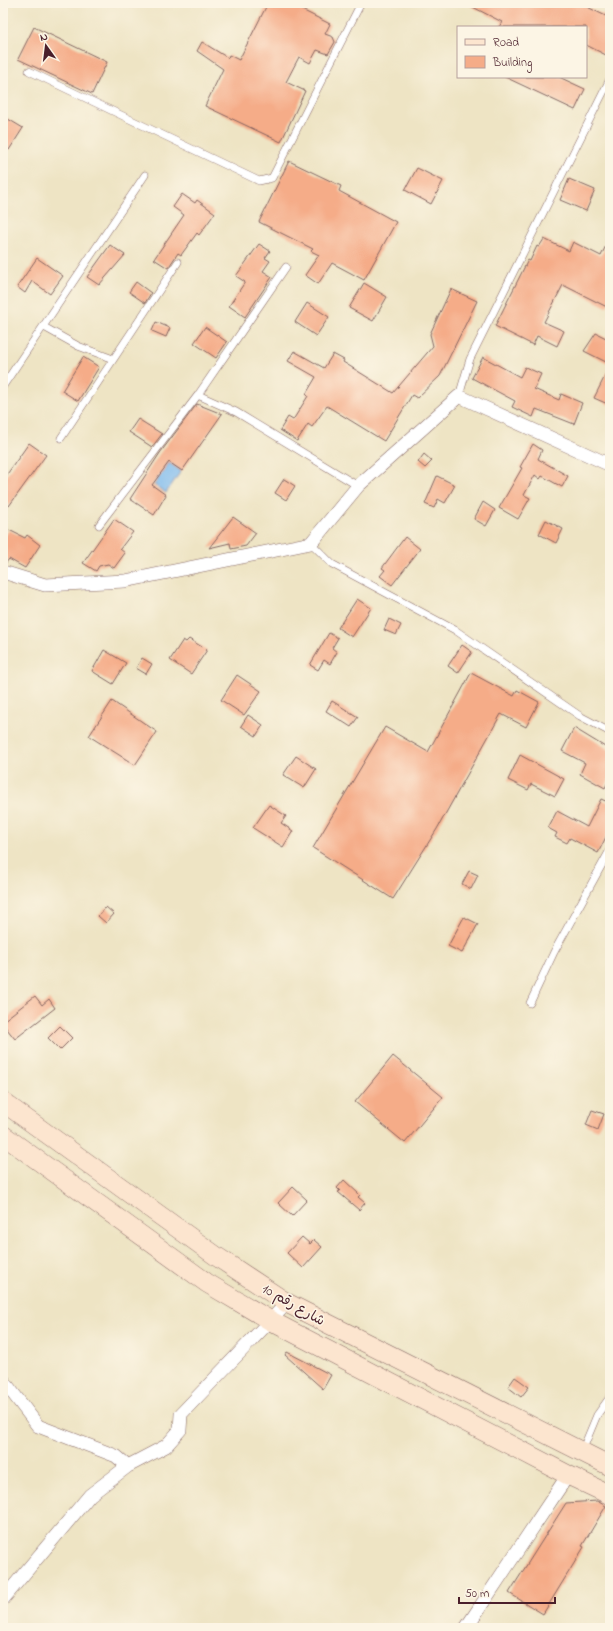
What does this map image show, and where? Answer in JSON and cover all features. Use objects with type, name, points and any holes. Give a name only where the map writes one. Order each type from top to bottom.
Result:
[{"type":"main road","name":"شارع رقم 10","points":[[3,1102],[216,1256],[287,1303],[610,1466]]},
{"type":"main road","name":"شارع رقم 10","points":[[3,1135],[207,1283],[271,1321],[568,1476],[610,1495]]},
{"type":"street","points":[[3,572],[45,585],[125,581],[311,543],[358,486],[459,396],[610,465]]},
{"type":"street","points":[[3,1599],[90,1495],[128,1466],[166,1446],[180,1430],[181,1414],[287,1303]]},
{"type":"street","points":[[3,1380],[38,1426],[116,1456],[128,1466]]},
{"type":"street","points":[[466,1628],[568,1476]]},
{"type":"lane","points":[[29,71],[259,181],[272,178],[361,3]]},
{"type":"lane","points":[[459,396],[470,359],[610,79]]},
{"type":"lane","points":[[3,386],[44,327],[145,174]]},
{"type":"lane","points":[[61,438],[178,262]]},
{"type":"lane","points":[[99,525],[198,395],[286,267]]},
{"type":"lane","points":[[44,327],[78,346],[113,359]]},
{"type":"lane","points":[[198,395],[236,412],[358,486]]},
{"type":"lane","points":[[311,543],[332,564],[454,630],[580,716],[610,732]]},
{"type":"lane","points":[[530,1003],[554,952],[610,850]]},
{"type":"lane","points":[[581,1451],[597,1415],[610,1397]]},
{"type":"water","points":[[169,463],[181,471],[166,493],[154,485]]},
{"type":"building","points":[[268,3],[288,3],[330,24],[325,34],[333,37],[335,42],[328,54],[317,50],[310,63],[299,57],[286,82],[305,91],[281,142],[205,106],[223,69],[197,51],[202,42],[228,58],[229,55],[239,60]]},
{"type":"building","points":[[465,3],[579,3],[610,18],[610,57],[587,46],[587,26],[500,26],[502,22]]},
{"type":"building","points":[[34,27],[107,62],[92,94],[18,59]]},
{"type":"building","points":[[507,78],[561,78],[585,89],[575,110]]},
{"type":"building","points":[[3,116],[23,128],[9,150],[3,146]]},
{"type":"building","points":[[289,161],[341,186],[339,191],[396,222],[364,280],[332,263],[318,284],[305,275],[319,255],[311,251],[313,249],[259,222]]},
{"type":"building","points":[[417,168],[443,181],[431,204],[405,190]]},
{"type":"building","points":[[569,179],[595,190],[586,211],[560,200]]},
{"type":"building","points":[[182,194],[195,203],[197,200],[215,213],[199,235],[197,233],[181,255],[178,253],[168,268],[154,259],[184,215],[173,207]]},
{"type":"building","points":[[610,237],[610,301],[607,307],[563,285],[544,322],[564,331],[557,346],[537,336],[533,345],[495,326],[528,260],[530,261],[537,246],[539,247],[544,239],[569,251],[573,242],[601,256]]},
{"type":"building","points":[[259,244],[270,251],[265,258],[270,261],[263,271],[272,277],[245,317],[229,306],[245,282],[236,276]]},
{"type":"building","points":[[110,245],[125,255],[99,285],[87,277]]},
{"type":"building","points":[[37,258],[63,276],[50,294],[32,281],[25,293],[17,287]]},
{"type":"building","points":[[136,282],[151,293],[145,303],[129,292]]},
{"type":"building","points":[[364,283],[387,297],[373,321],[349,308]]},
{"type":"building","points":[[451,289],[477,301],[440,376],[417,398],[412,395],[384,441],[327,406],[312,427],[308,424],[297,441],[280,430],[288,417],[293,420],[308,396],[306,394],[316,377],[288,361],[294,351],[324,368],[333,354],[344,360],[343,362],[393,393],[433,346],[430,334]]},
{"type":"building","points":[[307,303],[329,317],[316,336],[295,322]]},
{"type":"building","points":[[156,322],[170,328],[166,337],[152,331]]},
{"type":"building","points":[[205,327],[227,342],[216,358],[194,343]]},
{"type":"building","points":[[596,333],[610,340],[610,364],[584,351]]},
{"type":"building","points":[[83,357],[99,367],[78,401],[62,391]]},
{"type":"building","points":[[483,357],[520,377],[525,367],[541,374],[534,389],[559,400],[561,394],[582,403],[574,424],[536,409],[533,417],[512,407],[515,401],[472,378]]},
{"type":"building","points":[[610,366],[610,405],[594,398]]},
{"type":"building","points":[[197,404],[222,414],[182,471],[169,462],[152,485],[166,495],[154,515],[130,499],[160,453]]},
{"type":"building","points":[[138,419],[162,434],[152,447],[129,432]]},
{"type":"building","points":[[29,443],[46,455],[9,506],[3,502],[3,480]]},
{"type":"building","points":[[533,444],[542,450],[538,459],[568,476],[562,487],[542,476],[540,479],[535,475],[524,495],[530,498],[518,519],[499,508],[522,468],[520,467]]},
{"type":"building","points":[[424,454],[432,461],[425,468],[418,462]]},
{"type":"building","points":[[437,476],[455,485],[445,503],[438,499],[434,508],[425,504]]},
{"type":"building","points":[[284,479],[295,486],[286,500],[275,493]]},
{"type":"building","points":[[483,502],[495,510],[486,526],[474,519]]},
{"type":"building","points":[[233,517],[256,533],[246,546],[231,549],[230,543],[209,548]]},
{"type":"building","points":[[114,519],[133,532],[120,549],[125,553],[114,568],[108,564],[99,566],[96,571],[83,563]]},
{"type":"building","points":[[546,520],[563,529],[556,543],[539,534]]},
{"type":"building","points":[[9,530],[25,538],[27,535],[40,545],[25,568],[9,559],[5,564],[3,564],[3,539]]},
{"type":"building","points":[[405,537],[420,549],[392,585],[380,576],[385,570],[382,568]]},
{"type":"building","points":[[357,599],[371,608],[352,637],[338,628]]},
{"type":"building","points":[[389,619],[401,625],[396,635],[384,630]]},
{"type":"building","points":[[329,633],[338,638],[332,648],[337,652],[330,664],[324,660],[318,670],[310,665]]},
{"type":"building","points":[[189,639],[207,650],[191,674],[170,660],[183,640],[186,642]]},
{"type":"building","points":[[462,645],[472,652],[458,673],[448,666]]},
{"type":"building","points":[[104,650],[126,663],[113,684],[92,671]]},
{"type":"building","points":[[142,658],[152,664],[146,674],[136,668]]},
{"type":"building","points":[[471,673],[514,696],[517,690],[539,702],[526,727],[501,714],[437,829],[393,899],[313,848],[385,727],[428,752]]},
{"type":"building","points":[[237,675],[261,691],[244,715],[221,700]]},
{"type":"building","points":[[112,701],[157,732],[135,765],[89,736]]},
{"type":"building","points":[[332,701],[358,717],[351,727],[326,711]]},
{"type":"building","points":[[248,715],[263,725],[256,736],[241,726]]},
{"type":"building","points":[[574,728],[610,750],[610,778],[605,788],[580,774],[585,763],[562,751]]},
{"type":"building","points":[[520,755],[564,779],[555,796],[531,784],[528,790],[508,780]]},
{"type":"building","points":[[296,756],[316,769],[304,788],[283,775]]},
{"type":"building","points":[[601,799],[610,803],[610,829],[598,853],[570,838],[567,843],[555,837],[557,833],[548,828],[557,811],[587,827]]},
{"type":"building","points":[[269,805],[286,816],[281,823],[293,831],[283,847],[253,828]]},
{"type":"building","points":[[469,871],[478,875],[471,889],[462,884]]},
{"type":"building","points":[[106,907],[114,914],[106,923],[98,916]]},
{"type":"building","points":[[464,917],[478,924],[462,953],[448,946]]},
{"type":"building","points":[[35,996],[42,1005],[49,999],[55,1008],[15,1039],[3,1024],[3,1021]]},
{"type":"building","points":[[60,1026],[72,1038],[60,1050],[48,1038]]},
{"type":"building","points":[[393,1056],[443,1097],[405,1143],[355,1102]]},
{"type":"building","points":[[592,1110],[604,1114],[598,1130],[586,1125]]},
{"type":"building","points":[[344,1180],[360,1195],[358,1197],[365,1203],[359,1210],[338,1192],[340,1191],[337,1188]]},
{"type":"building","points":[[293,1187],[307,1200],[292,1216],[278,1203]]},
{"type":"building","points":[[302,1237],[310,1244],[314,1240],[322,1247],[303,1268],[287,1253]]},
{"type":"building","points":[[287,1352],[331,1375],[323,1389],[285,1355]]},
{"type":"building","points":[[515,1377],[529,1387],[521,1397],[508,1387]]},
{"type":"building","points":[[597,1501],[606,1506],[582,1546],[584,1547],[543,1614],[509,1593],[566,1503]]}]
